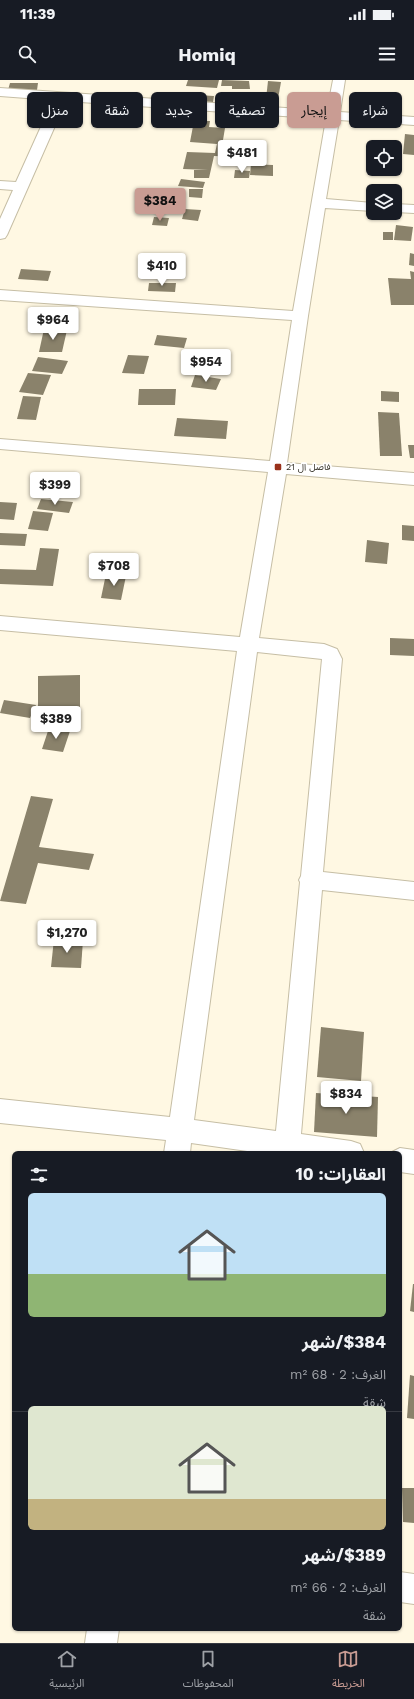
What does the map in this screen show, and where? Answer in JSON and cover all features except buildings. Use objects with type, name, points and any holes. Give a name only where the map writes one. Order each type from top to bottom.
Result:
[{"type":"street","points":[[337,92],[339,80]]},
{"type":"street","points":[[0,92],[27,94]]},
{"type":"street","points":[[83,99],[287,113]]},
{"type":"street","points":[[341,116],[414,121]]},
{"type":"street","points":[[0,235],[47,128]]},
{"type":"street","points":[[178,1142],[248,645],[278,467],[300,316],[332,128]]},
{"type":"street","points":[[0,185],[22,186]]},
{"type":"street","points":[[319,203],[366,206]]},
{"type":"street","points":[[402,208],[414,209]]},
{"type":"street","points":[[0,295],[300,316]]},
{"type":"street","points":[[0,444],[414,479]]},
{"type":"street","points":[[0,623],[324,651],[330,654],[332,659],[310,880],[288,1144]]},
{"type":"street","points":[[310,880],[414,891]]},
{"type":"street","points":[[0,1110],[178,1142],[288,1144],[337,1151]]},
{"type":"street","points":[[402,1160],[414,1162]]},
{"type":"street","points":[[402,1587],[414,1589]]},
{"type":"street","points":[[101,1643],[103,1631]]},
{"type":"place","name":"فاصل ال 21","points":[[278,467]]}]
